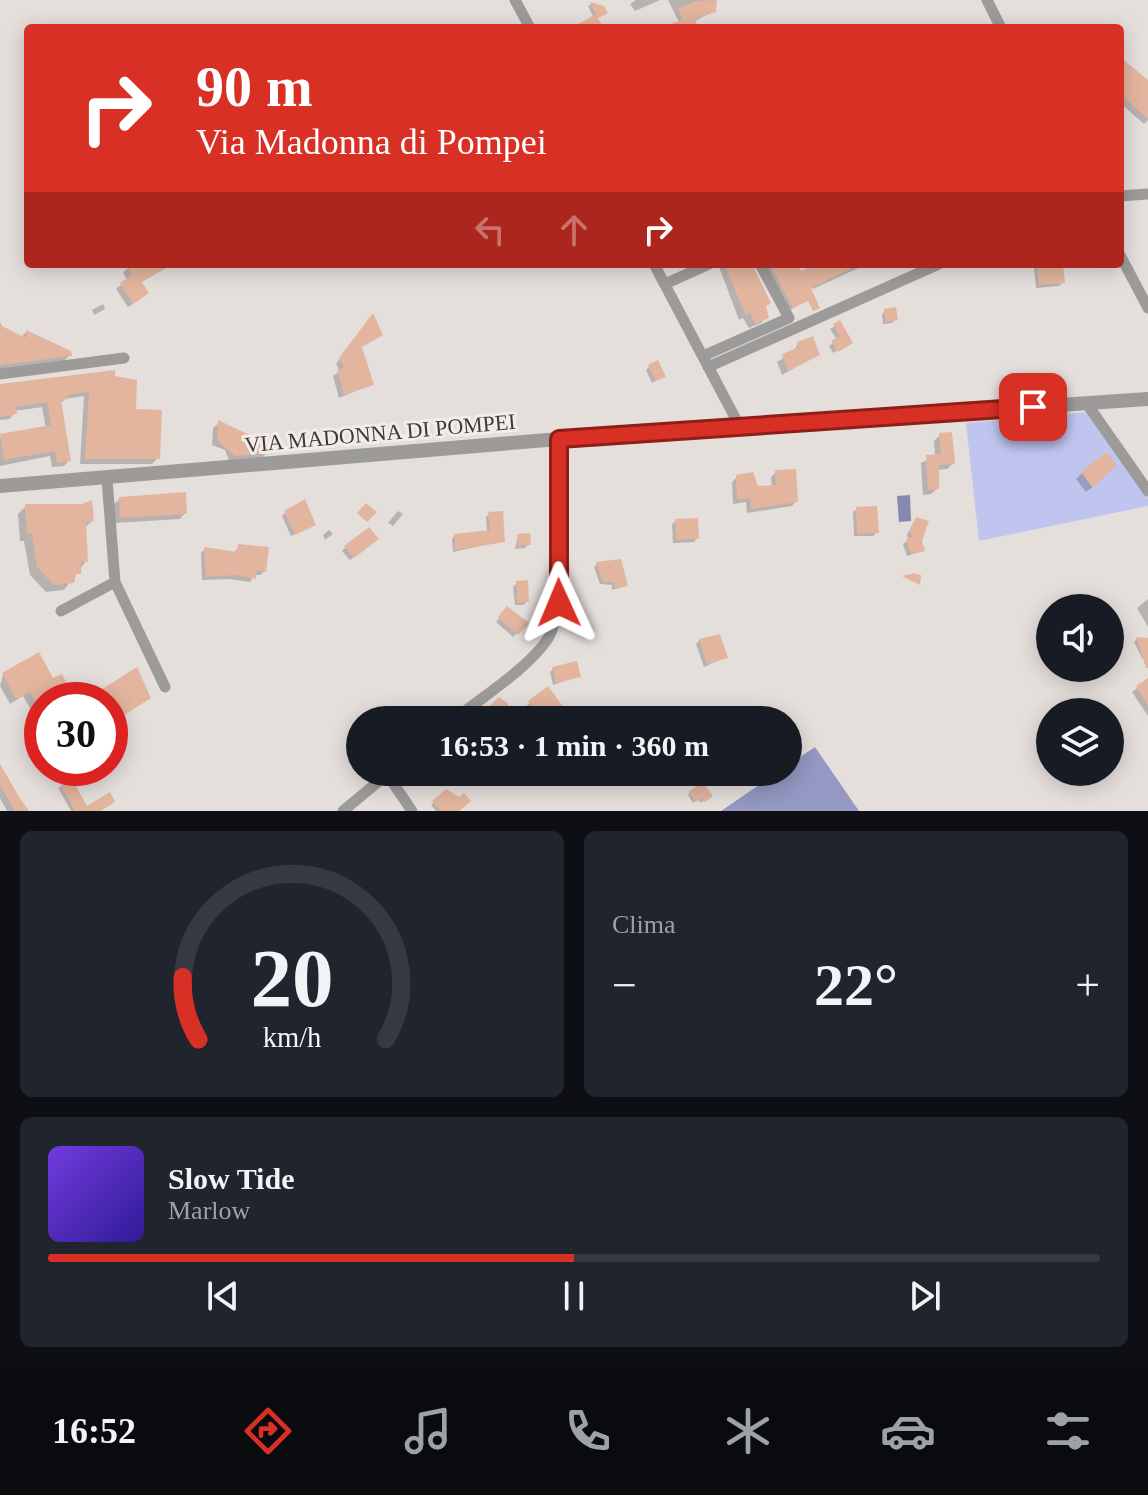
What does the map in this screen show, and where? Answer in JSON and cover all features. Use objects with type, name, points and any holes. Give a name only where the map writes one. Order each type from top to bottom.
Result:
[{"type":"street","points":[[515,0],[528,24]]},
{"type":"street","points":[[987,0],[999,24]]},
{"type":"street","points":[[1124,196],[1148,194]]},
{"type":"street","points":[[1124,263],[1148,308]]},
{"type":"street","points":[[656,268],[740,427]]},
{"type":"street","points":[[665,284],[700,268]]},
{"type":"street","points":[[706,362],[789,318],[762,268]]},
{"type":"street","points":[[706,362],[929,268]]},
{"type":"street","points":[[0,374],[124,358]]},
{"type":"street","name":"VIA MADONNA DI POMPEI","points":[[0,486],[559,439],[1148,399]]},
{"type":"street","points":[[1087,404],[1148,491]]},
{"type":"street","points":[[471,706],[530,658],[550,637],[559,603],[559,439]]},
{"type":"street","points":[[107,479],[115,582],[165,687]]},
{"type":"street","points":[[61,611],[115,582]]},
{"type":"street","points":[[343,811],[373,786]]},
{"type":"street","points":[[397,786],[412,811]]},
{"type":"shaded area","points":[[1087,412],[1148,498],[1148,506],[979,541],[966,423]]},
{"type":"shaded area","points":[[910,495],[911,521],[899,522],[897,496]]},
{"type":"shaded area","points":[[815,747],[859,811],[721,811],[758,786],[802,786],[802,756]]},
{"type":"building","points":[[717,0],[716,12],[694,19],[696,24],[671,24],[683,19],[678,9],[696,1]]},
{"type":"building","points":[[590,2],[604,6],[608,13],[598,18],[602,24],[578,24],[596,14]]},
{"type":"building","points":[[1124,60],[1148,80],[1148,119],[1124,98]]},
{"type":"building","points":[[128,268],[166,268],[142,282],[149,293],[133,304],[120,283],[132,275]]},
{"type":"building","points":[[726,268],[754,268],[771,303],[766,306],[769,318],[755,324],[750,313],[746,316]]},
{"type":"building","points":[[772,268],[800,268],[801,271],[808,268],[853,268],[811,288],[820,308],[813,311],[808,301],[793,308]]},
{"type":"building","points":[[1037,268],[1063,268],[1065,283],[1039,285]]},
{"type":"building","points":[[896,307],[898,320],[886,322],[884,309]]},
{"type":"building","points":[[373,313],[383,335],[362,347],[374,385],[344,395],[337,370],[345,367],[339,358]]},
{"type":"building","points":[[840,320],[853,343],[838,352],[831,341],[840,336],[833,324]]},
{"type":"building","points":[[0,325],[26,338],[26,330],[71,351],[72,356],[0,365]]},
{"type":"building","points":[[813,336],[820,355],[788,371],[782,354],[799,347],[797,342]]},
{"type":"building","points":[[658,360],[666,377],[656,381],[648,365]]},
{"type":"building","points":[[115,370],[115,376],[137,380],[136,409],[162,410],[160,459],[85,459],[89,392],[67,395],[68,399],[61,400],[71,461],[57,463],[55,451],[4,460],[0,434],[51,425],[47,402],[16,407],[17,414],[0,417],[0,384]]},
{"type":"building","points":[[218,420],[269,444],[269,453],[235,456],[217,440]]},
{"type":"building","points":[[952,432],[955,464],[939,465],[939,489],[928,490],[926,455],[941,454],[939,433]]},
{"type":"building","points":[[1106,452],[1117,465],[1093,488],[1081,472]]},
{"type":"building","points":[[796,469],[798,502],[751,509],[750,498],[737,500],[736,475],[753,472],[758,486],[776,485],[775,470]]},
{"type":"building","points":[[186,492],[187,514],[120,518],[119,497]]},
{"type":"building","points":[[305,499],[316,525],[295,535],[284,511]]},
{"type":"building","points":[[92,500],[94,521],[86,522],[88,562],[81,562],[81,574],[76,574],[74,583],[54,585],[37,567],[32,534],[27,534],[25,504],[82,504]]},
{"type":"building","points":[[366,503],[377,512],[367,522],[357,513]]},
{"type":"building","points":[[877,506],[879,533],[857,534],[856,507]]},
{"type":"building","points":[[503,511],[505,542],[455,550],[454,534],[490,530],[488,512]]},
{"type":"building","points":[[916,517],[929,521],[922,541],[925,551],[911,554],[906,539],[912,537],[910,530]]},
{"type":"building","points":[[698,518],[699,539],[676,540],[675,519]]},
{"type":"building","points":[[369,527],[379,539],[354,558],[344,546]]},
{"type":"building","points":[[530,533],[531,545],[518,546],[517,534]]},
{"type":"building","points":[[238,544],[269,547],[266,572],[256,571],[256,579],[236,575],[206,577],[204,547],[237,552]]},
{"type":"building","points":[[621,559],[628,586],[615,588],[614,582],[603,582],[596,562]]},
{"type":"building","points":[[921,575],[920,585],[902,576]]},
{"type":"building","points":[[528,580],[529,602],[517,603],[516,581]]},
{"type":"building","points":[[507,606],[529,623],[518,635],[498,617]]},
{"type":"building","points":[[720,634],[728,658],[707,664],[699,639]]},
{"type":"building","points":[[1136,637],[1148,638],[1148,668],[1146,668]]},
{"type":"building","points":[[39,652],[53,678],[62,674],[66,682],[24,682],[24,695],[16,699],[2,673]]},
{"type":"building","points":[[577,661],[581,677],[556,683],[552,667]]},
{"type":"building","points":[[137,667],[151,698],[128,713],[128,682],[113,682]]},
{"type":"building","points":[[1148,678],[1148,706],[1136,686]]},
{"type":"building","points":[[548,686],[563,706],[532,706],[528,701]]},
{"type":"building","points":[[499,697],[508,703],[508,706],[490,706]]},
{"type":"building","points":[[0,764],[29,811],[15,811],[0,785]]},
{"type":"building","points":[[62,786],[76,786],[87,806],[110,792],[115,802],[101,811],[75,811]]},
{"type":"building","points":[[697,786],[706,786],[713,796],[705,802],[702,798],[696,802],[689,791]]},
{"type":"building","points":[[446,789],[459,797],[464,793],[471,801],[459,811],[441,811],[432,801]]},
{"type":"route","points":[[559,603],[559,439],[1033,407]]}]
